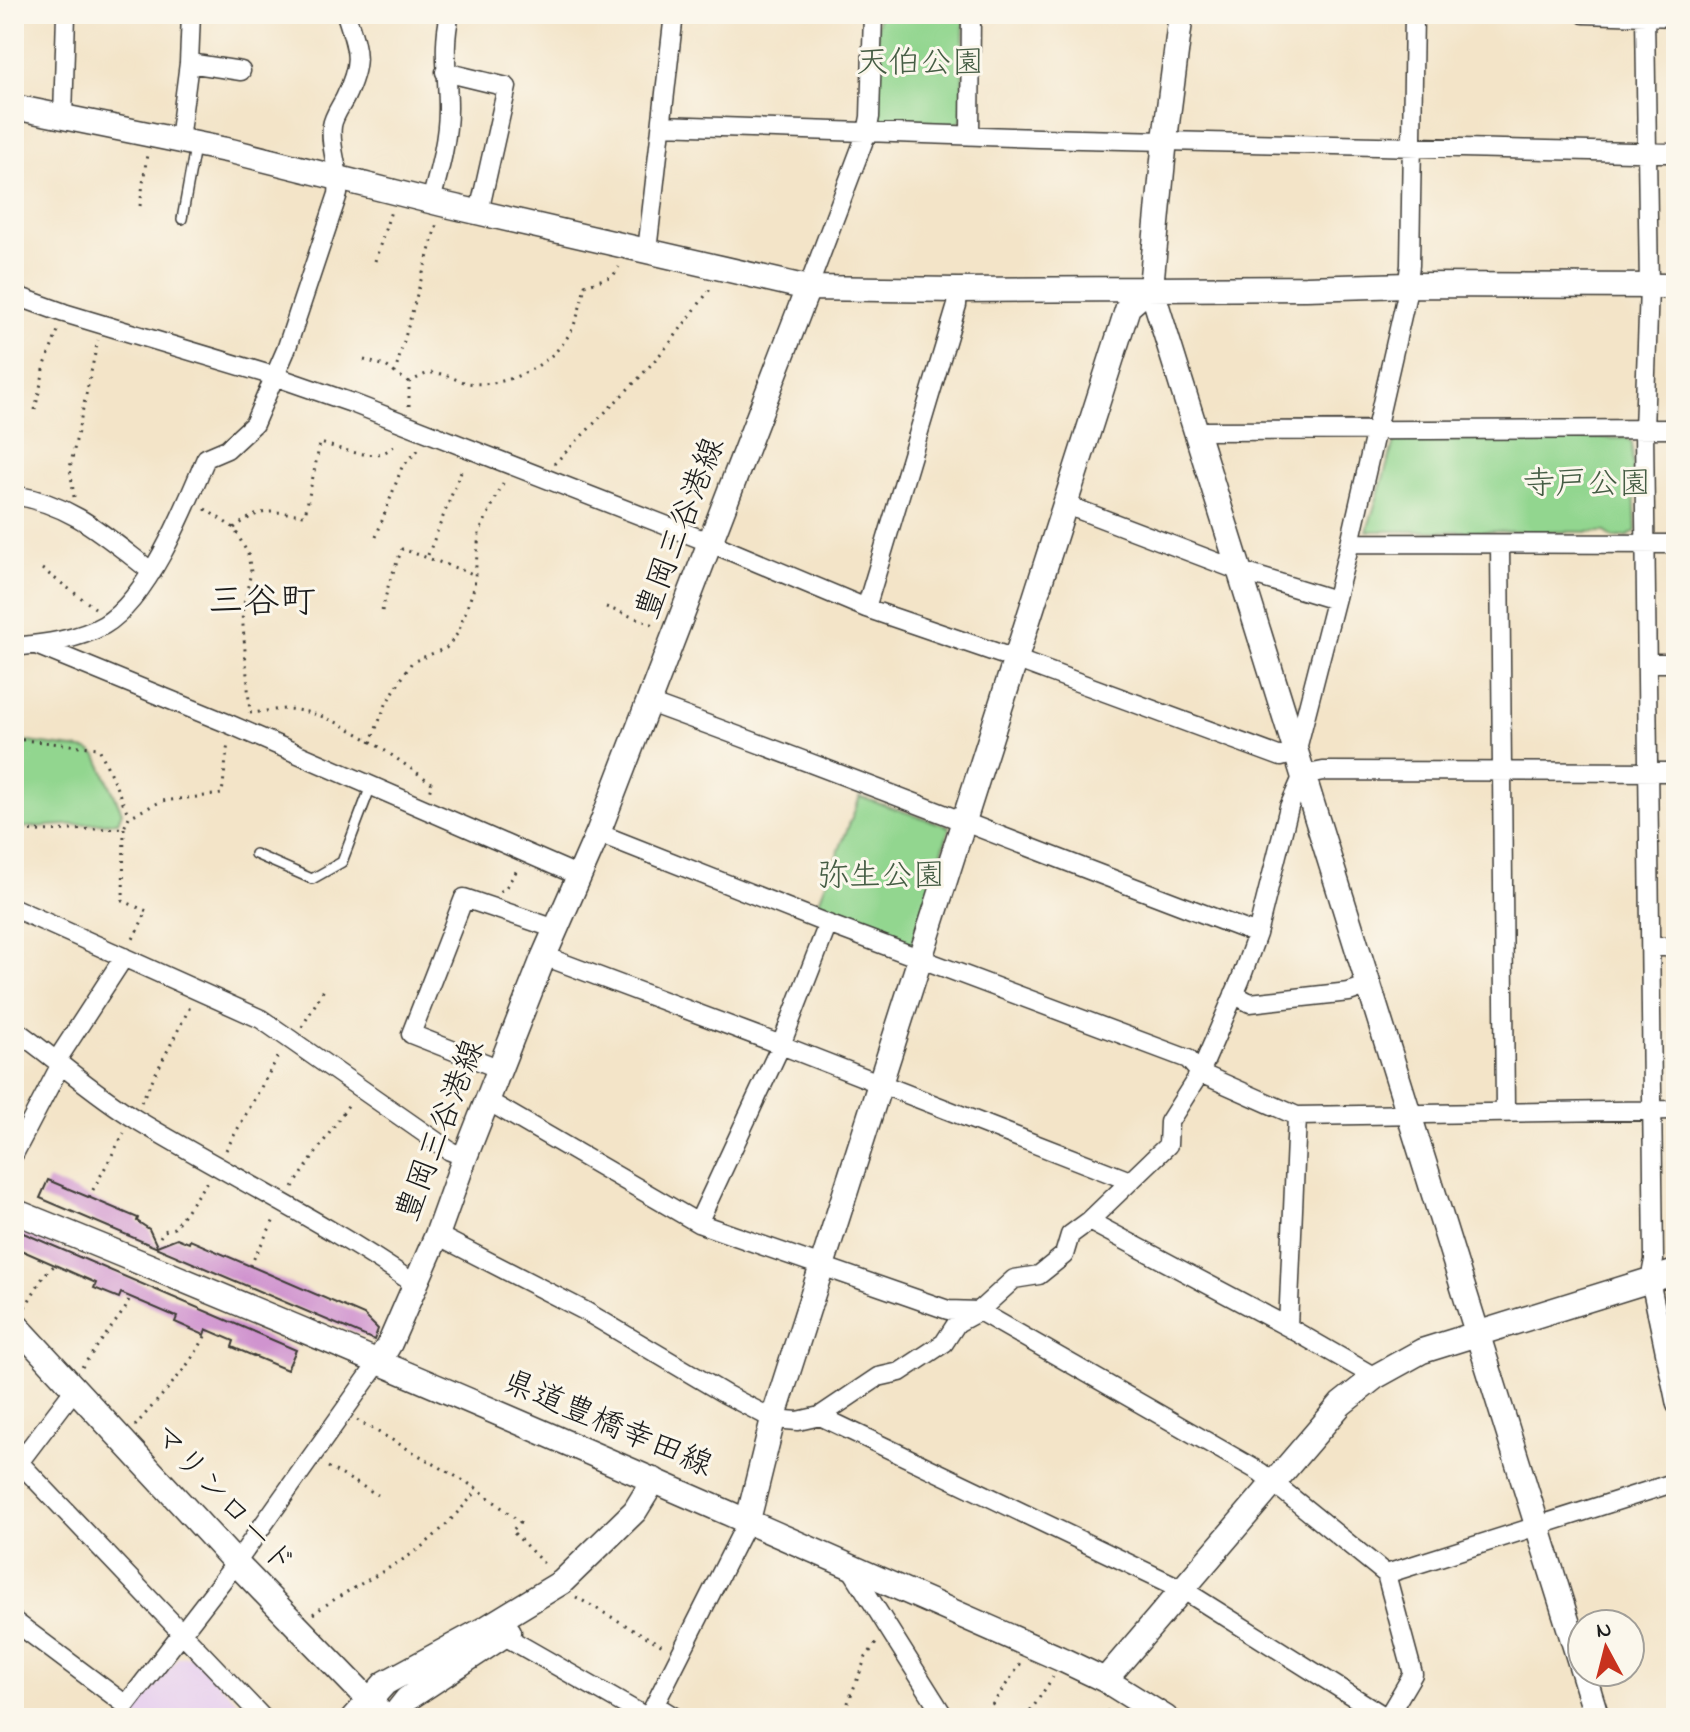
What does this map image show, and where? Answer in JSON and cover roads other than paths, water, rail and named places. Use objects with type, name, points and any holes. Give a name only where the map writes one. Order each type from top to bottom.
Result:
[{"type":"street","points":[[63,118],[66,14]]},
{"type":"street","points":[[187,142],[191,14]]},
{"type":"street","points":[[14,647],[36,645],[88,632],[111,620],[152,572],[206,458],[227,449],[254,424],[286,350],[338,194],[340,177],[333,156],[332,124],[357,71],[356,45],[346,14]]},
{"type":"street","points":[[431,201],[445,145],[448,109],[444,44],[450,14]]},
{"type":"street","points":[[647,251],[674,14]]},
{"type":"street","points":[[808,288],[867,132],[873,14]]},
{"type":"street","points":[[970,135],[971,14]]},
{"type":"street","points":[[1181,14],[1151,287],[1566,1615]]},
{"type":"street","points":[[437,1235],[585,1311],[773,1419],[798,1421],[820,1416],[878,1377],[900,1372],[944,1343],[957,1323],[979,1311],[1014,1279],[1039,1275],[1064,1255],[1070,1235],[1089,1221],[1168,1145],[1169,1122],[1200,1073],[1257,934],[1300,764],[1408,285],[1414,14]]},
{"type":"street","points":[[1584,14],[1676,17]]},
{"type":"street","points":[[1645,16],[1649,287],[1644,430],[1654,1260],[1650,1280],[1676,1405]]},
{"type":"street","points":[[189,63],[241,71]]},
{"type":"street","points":[[445,72],[507,87],[479,212]]},
{"type":"street","points":[[14,107],[187,142],[808,288],[1676,286]]},
{"type":"street","points":[[662,125],[1676,153]]},
{"type":"street","points":[[650,1714],[748,1520],[773,1419],[1128,307],[1151,287]]},
{"type":"street","name":"豊岡三谷港線","points":[[378,1363],[390,1343],[437,1235],[544,956],[598,833],[808,288]]},
{"type":"street","points":[[866,608],[953,320],[958,290]]},
{"type":"street","points":[[14,295],[101,325],[274,376],[433,433],[866,608],[1323,771],[1676,772]]},
{"type":"street","points":[[1195,431],[1676,429]]},
{"type":"street","points":[[14,495],[40,499],[76,514],[152,572]]},
{"type":"street","points":[[1064,504],[1240,571],[1335,600]]},
{"type":"street","points":[[1350,543],[1676,544]]},
{"type":"street","points":[[1500,544],[1505,1111]]},
{"type":"street","points":[[14,638],[241,722],[371,786],[579,876]]},
{"type":"street","points":[[1647,663],[1676,663]]},
{"type":"street","points":[[649,703],[858,779],[963,823],[1257,934]]},
{"type":"street","points":[[598,833],[828,924],[1188,1059],[1200,1073],[1297,1116],[1676,1110]]},
{"type":"street","points":[[500,1069],[411,1034],[464,898],[556,929]]},
{"type":"street","points":[[14,908],[261,1019],[450,1151],[465,1157]]},
{"type":"street","points":[[698,1223],[781,1045],[828,924]]},
{"type":"street","points":[[1652,947],[1676,947]]},
{"type":"street","points":[[544,956],[1130,1181]]},
{"type":"street","points":[[14,1154],[59,1062],[124,957]]},
{"type":"street","points":[[1234,994],[1250,1003],[1349,992],[1369,985]]},
{"type":"street","points":[[14,1029],[133,1118],[373,1255],[416,1285]]},
{"type":"street","points":[[488,1101],[698,1223],[948,1310],[979,1311],[1260,1472],[1386,1574],[1413,1674],[1387,1718],[1182,1589],[820,1416]]},
{"type":"street","points":[[1288,1327],[1297,1116]]},
{"type":"street","name":"県道豊橋幸田線","points":[[14,1211],[244,1303],[748,1520],[1063,1660],[1105,1680],[1166,1718]]},
{"type":"street","points":[[1089,1221],[1375,1377]]},
{"type":"street","points":[[1105,1680],[1341,1404],[1375,1377],[1422,1351],[1676,1272]]},
{"type":"street","name":"マリンロード","points":[[14,1323],[297,1626],[361,1709],[389,1718]]},
{"type":"street","points":[[14,1621],[123,1711],[236,1563],[378,1363]]},
{"type":"street","points":[[74,1390],[16,1463],[263,1718]]},
{"type":"street","points":[[361,1709],[385,1683],[495,1631],[566,1588],[635,1511],[654,1480]]},
{"type":"street","points":[[1386,1574],[1676,1482]]},
{"type":"street","points":[[850,1567],[945,1718]]},
{"type":"street","points":[[495,1631],[650,1714],[676,1718]]},
{"type":"street","points":[[389,1718],[407,1699],[495,1631]]},
{"type":"street","points":[[1588,1688],[1597,1718]]},
{"type":"lane","points":[[182,219],[187,142]]},
{"type":"lane","points":[[255,854],[312,879],[322,874],[342,862],[371,786]]},
{"type":"district","name":"三谷町","points":[[262,603]]},
{"type":"park label","name":"天伯公園","points":[[920,64]]},
{"type":"park label","name":"寺戸公園","points":[[1587,485]]},
{"type":"park label","name":"弥生公園","points":[[881,877]]}]
